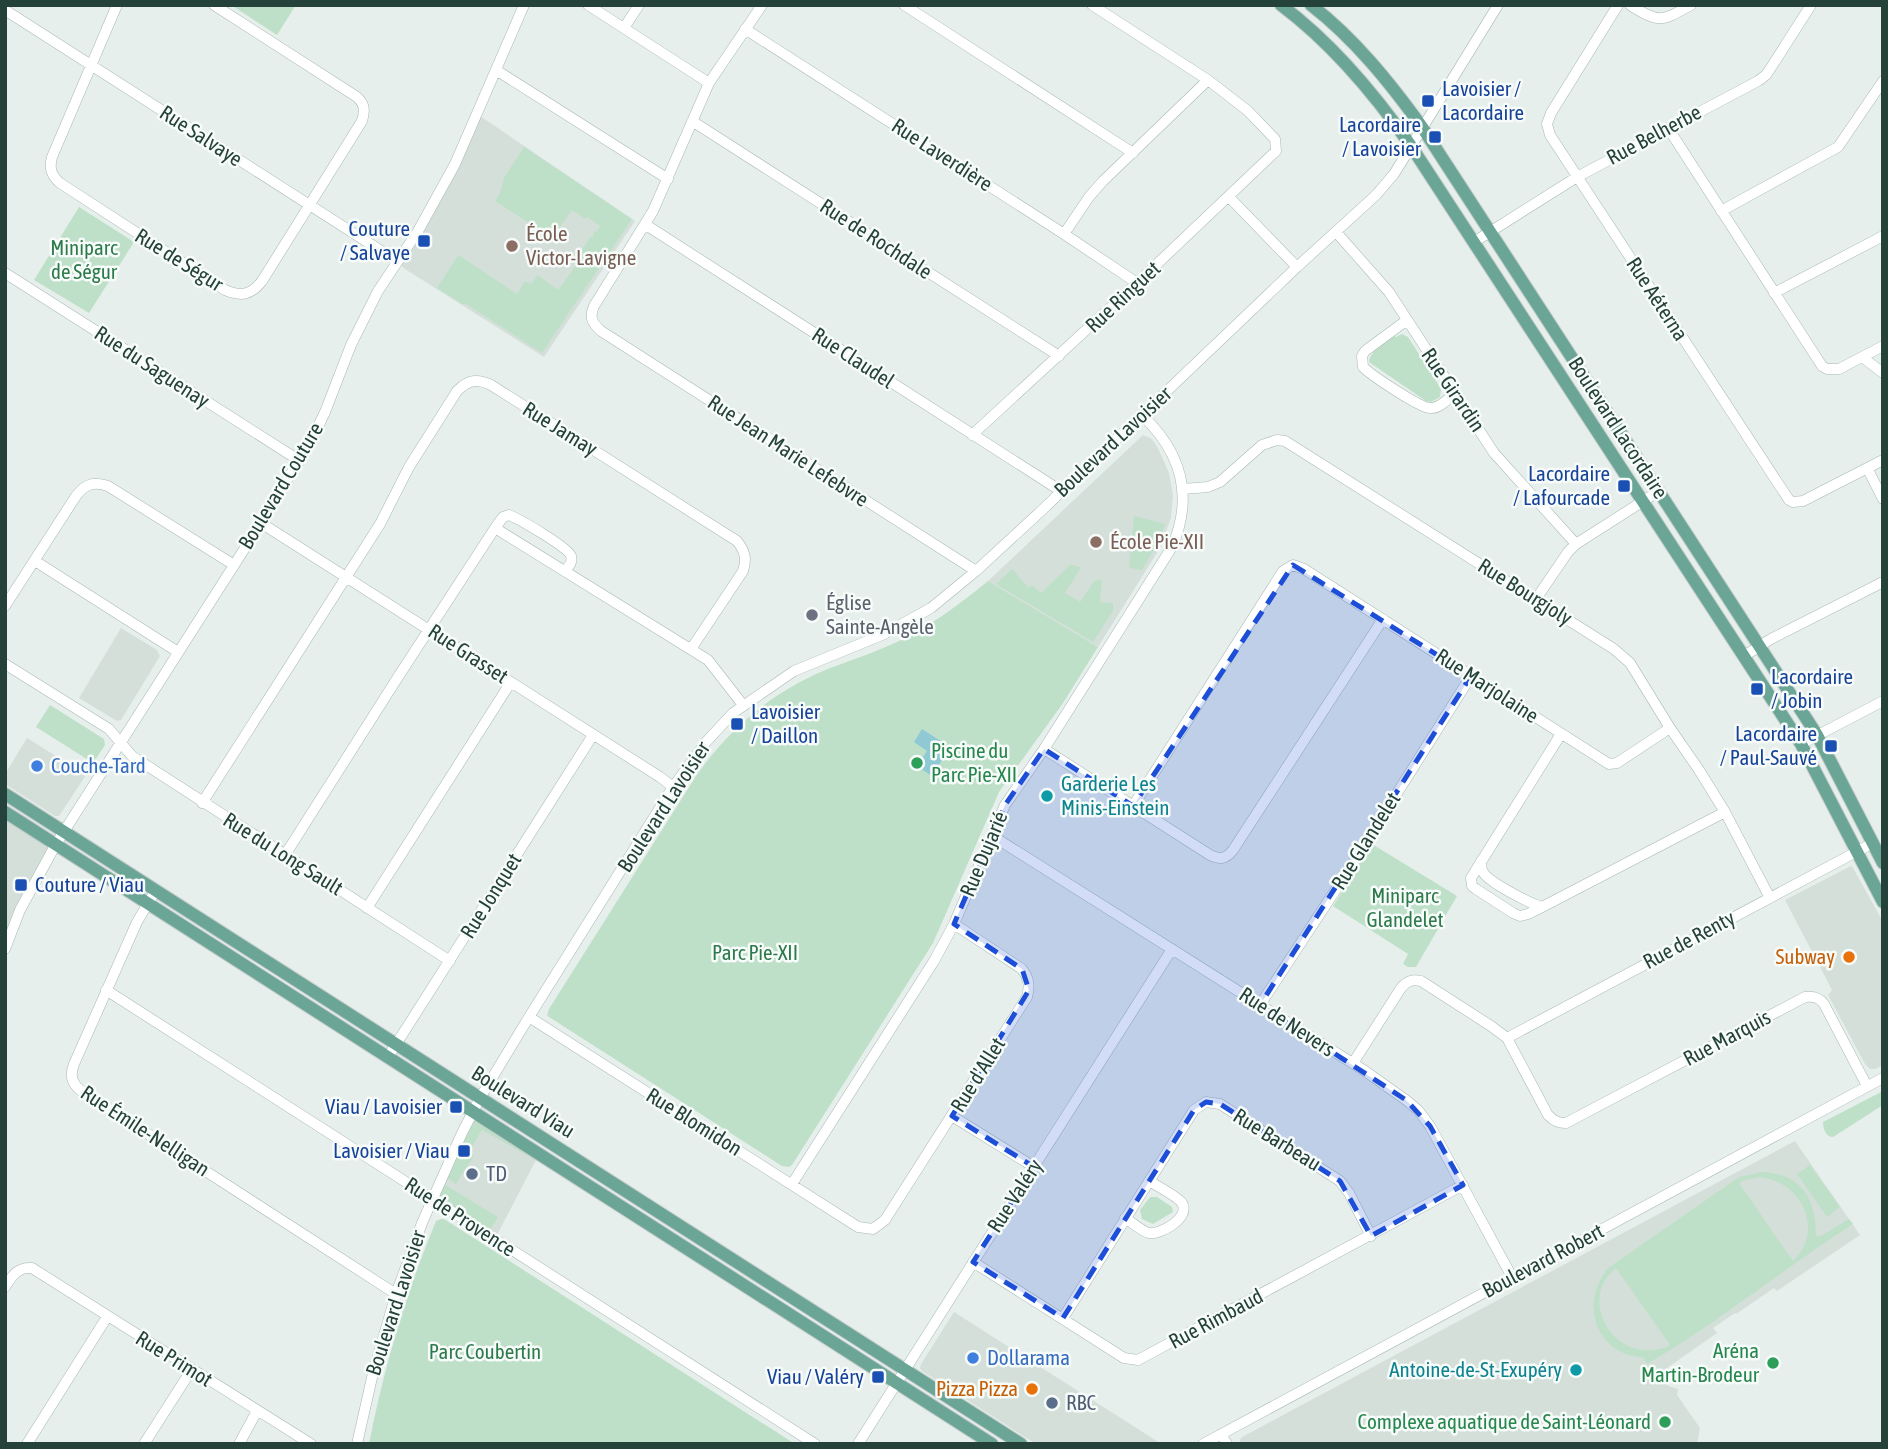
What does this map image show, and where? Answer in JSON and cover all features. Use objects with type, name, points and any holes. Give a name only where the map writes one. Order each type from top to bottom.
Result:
[{"type":"main road","name":"Boulevard Lacordaire","points":[[1281,5],[1345,62],[1411,146],[1801,744],[1883,902]]},
{"type":"main road","name":"Boulevard Lacordaire","points":[[1311,5],[1376,67],[1422,127],[1817,735],[1883,863]]},
{"type":"main road","name":"Boulevard Viau","points":[[5,793],[1021,1444]]},
{"type":"main road","name":"Boulevard Viau","points":[[5,812],[897,1382],[985,1442]]},
{"type":"street","points":[[91,65],[117,5]]},
{"type":"street","points":[[214,5],[362,102],[362,121],[310,206]]},
{"type":"street","name":"Boulevard Couture","points":[[5,949],[20,910],[56,844],[300,461],[325,412],[361,323],[378,291],[436,201],[524,5]]},
{"type":"street","points":[[588,5],[709,83]]},
{"type":"street","points":[[624,28],[639,5]]},
{"type":"street","points":[[646,225],[709,83],[762,5]]},
{"type":"street","points":[[904,5],[1133,153]]},
{"type":"street","points":[[1064,234],[1096,188],[1209,80],[1092,5]]},
{"type":"street","name":"Boulevard Lavoisier","points":[[357,1444],[373,1373],[396,1294],[432,1199],[473,1112],[673,787],[706,742],[719,726],[743,705],[794,671],[919,616],[976,571],[1376,195],[1394,174],[1498,5]]},
{"type":"street","name":"Rue Aéterna","points":[[1618,5],[1551,113],[1547,124],[1550,135],[1789,500],[1802,501],[1883,460]]},
{"type":"street","points":[[1630,5],[1647,16],[1658,19],[1691,5]]},
{"type":"street","name":"Rue Belherbe","points":[[1474,242],[1577,177],[1758,81],[1766,75],[1811,5]]},
{"type":"street","name":"Rue Salvaye","points":[[5,10],[397,261]]},
{"type":"street","name":"Rue Laverdière","points":[[745,29],[1064,234],[1137,284]]},
{"type":"street","name":"Rue de Ségur","points":[[91,65],[52,157],[50,164],[54,177],[225,290],[245,295],[256,289],[310,206]]},
{"type":"street","points":[[496,70],[668,179]]},
{"type":"street","name":"Rue Ringuet","points":[[972,435],[1137,284],[1276,151],[1275,139],[1248,111],[1209,80]]},
{"type":"street","points":[[1721,211],[1838,147],[1883,81]]},
{"type":"street","name":"Rue de Rochdale","points":[[692,121],[1059,356]]},
{"type":"street","points":[[1668,128],[1822,366],[1839,369],[1883,346]]},
{"type":"street","points":[[1229,197],[1297,267]]},
{"type":"street","name":"Rue Jean Marie Lefebvre","points":[[646,225],[591,312],[592,320],[601,331],[976,571]]},
{"type":"street","name":"Rue Claudel","points":[[646,225],[1061,491]]},
{"type":"street","name":"Rue Girardin","points":[[1336,232],[1383,285],[1494,453],[1576,544]]},
{"type":"street","points":[[1774,293],[1883,236]]},
{"type":"street","name":"Rue du Saguenay","points":[[5,272],[300,461]]},
{"type":"street","points":[[1407,320],[1365,351],[1362,356],[1363,367],[1427,408],[1435,408],[1454,394]]},
{"type":"street","points":[[1862,357],[1883,373]]},
{"type":"street","name":"Rue Jamay","points":[[346,577],[388,510],[409,467],[457,391],[473,380],[482,381],[737,541],[743,548],[743,571],[691,649]]},
{"type":"street","name":"Rue Dujarié","points":[[792,1184],[934,961],[954,924],[1009,797],[1044,748],[1172,547],[1181,521],[1184,489],[1175,457],[1166,442],[1142,415]]},
{"type":"street","name":"Rue Bourgjoly","points":[[1184,489],[1214,486],[1262,444],[1285,441],[1621,654],[1630,663],[1725,812],[1770,898]]},
{"type":"street","points":[[1867,468],[1883,499]]},
{"type":"street","points":[[5,606],[76,496],[89,484],[108,486],[234,565]]},
{"type":"street","points":[[1536,599],[1576,544],[1659,491]]},
{"type":"street","points":[[285,855],[503,517],[509,515],[566,548],[571,562],[565,571]]},
{"type":"street","name":"Rue Grasset","points":[[261,523],[673,787]]},
{"type":"street","points":[[495,528],[708,660],[743,705]]},
{"type":"street","points":[[36,561],[178,652]]},
{"type":"street","name":"Rue Marjolaine","points":[[1133,806],[1283,571],[1293,565],[1304,569],[1605,762],[1617,763],[1670,728]]},
{"type":"street","points":[[202,803],[346,577]]},
{"type":"street","points":[[1744,656],[1883,582]]},
{"type":"street","points":[[1044,748],[1210,855],[1223,858],[1233,850],[1383,619]]},
{"type":"street","name":"Rue du Long Sault","points":[[5,664],[109,729],[132,756],[202,803],[450,961]]},
{"type":"street","name":"Rue Glandelet","points":[[1260,1005],[1471,676]]},
{"type":"street","points":[[367,908],[511,682]]},
{"type":"street","points":[[1801,744],[1883,701]]},
{"type":"street","points":[[1561,734],[1471,878],[1472,886],[1516,915],[1528,914],[1725,812]]},
{"type":"street","name":"Rue Jonquet","points":[[388,1057],[593,735]]},
{"type":"street","name":"Rue de Nevers","points":[[991,835],[1353,1063],[1418,1110],[1439,1140],[1512,1277]]},
{"type":"street","name":"Rue de Renty","points":[[1507,1038],[1873,844]]},
{"type":"street","points":[[1481,860],[1487,877],[1526,902],[1542,907]]},
{"type":"street","name":"Rue Émile-Nelligan","points":[[156,890],[137,922],[71,1071],[74,1085],[396,1294]]},
{"type":"street","name":"Rue d'Allet","points":[[858,1227],[873,1229],[885,1220],[1027,998],[1027,975],[1022,969],[954,924]]},
{"type":"street","name":"Rue Valéry","points":[[858,1444],[1172,949]]},
{"type":"street","points":[[1353,1063],[1401,988],[1413,979],[1428,984],[1507,1038]]},
{"type":"street","name":"Rue de Provence","points":[[106,990],[815,1444]]},
{"type":"street","name":"Rue Marquis","points":[[1507,1038],[1548,1115],[1559,1123],[1566,1123],[1810,996],[1825,1003],[1867,1086]]},
{"type":"street","name":"Rue Blomidon","points":[[529,1017],[858,1227]]},
{"type":"street","name":"Boulevard Robert","points":[[1203,1444],[1883,1078]]},
{"type":"street","name":"Rue Barbeau","points":[[1063,1318],[1194,1110],[1206,1102],[1220,1104],[1340,1181],[1371,1236]]},
{"type":"street","points":[[952,1116],[1034,1167]]},
{"type":"street","points":[[1125,1218],[1147,1233],[1153,1233],[1183,1216],[1181,1202],[1149,1181]]},
{"type":"street","name":"Rue Rimbaud","points":[[973,1262],[1124,1358],[1138,1360],[1463,1185]]},
{"type":"street","name":"Rue Primot","points":[[5,1287],[17,1271],[24,1267],[32,1268],[311,1444]]},
{"type":"street","points":[[27,1444],[107,1317]]},
{"type":"street","points":[[144,1444],[192,1369]]},
{"type":"street","points":[[239,1444],[257,1411]]},
{"type":"street","points":[[1221,1434],[1227,1444]]},
{"type":"highlighted area","points":[[1293,565],[1471,676],[1260,1005],[1406,1100],[1430,1126],[1463,1185],[1371,1236],[1340,1181],[1220,1104],[1206,1102],[1194,1110],[1063,1318],[973,1262],[1034,1167],[952,1116],[1029,990],[1022,969],[954,924],[1005,805],[1044,749],[1133,806]]},
{"type":"shaded area","name":"École Victor-Lavigne","points":[[477,114],[635,221],[544,357],[405,269],[397,261]]},
{"type":"shaded area","name":"École Pie-XII","points":[[1143,435],[1152,439],[1169,473],[1173,495],[1171,518],[1160,548],[1098,647],[988,581]]},
{"type":"shaded area","points":[[121,628],[157,650],[160,656],[121,720],[117,721],[79,698]]},
{"type":"shaded area","points":[[27,738],[86,775],[59,816],[5,784],[5,774]]},
{"type":"shaded area","points":[[5,812],[56,844],[5,947]]},
{"type":"shaded area","points":[[1852,866],[1883,922],[1883,1065],[1875,1069],[1870,1069],[1865,1064],[1828,995],[1832,990],[1785,900]]},
{"type":"shaded area","points":[[473,1112],[539,1154],[495,1239],[432,1199]]},
{"type":"shaded area","points":[[1795,1141],[1860,1235],[1777,1291],[1774,1288],[1713,1328],[1717,1333],[1654,1377],[1678,1389],[1677,1395],[1700,1428],[1697,1444],[1240,1444],[1242,1437]]},
{"type":"shaded area","points":[[954,1312],[1161,1444],[1036,1444],[920,1368]]},
{"type":"green space","points":[[231,5],[296,5],[277,35]]},
{"type":"green space","points":[[524,147],[632,219],[542,353],[437,288],[460,256],[517,294],[525,281],[531,284],[538,275],[558,290],[576,265],[573,263],[600,226],[572,210],[552,238],[495,201],[504,178]]},
{"type":"green space","name":"Miniparc de Ségur","points":[[79,207],[134,242],[89,313],[34,280]]},
{"type":"green space","points":[[1402,334],[1408,337],[1441,389],[1440,397],[1431,402],[1369,362],[1379,347]]},
{"type":"green space","points":[[1134,516],[1165,524],[1160,539],[1142,570],[1129,568]]},
{"type":"green space","points":[[1071,564],[1081,568],[1065,593],[1080,602],[1094,581],[1102,579],[1100,602],[1113,603],[1113,611],[1093,642],[996,584],[1012,569],[1029,588],[1032,585],[1041,593]]},
{"type":"green space","name":"Parc Pie-XII","points":[[988,581],[1098,647],[1063,703],[999,792],[933,943],[792,1165],[782,1166],[549,1017],[549,1009],[696,776],[737,728],[786,690],[823,671],[911,635],[945,614]]},
{"type":"green space","points":[[50,705],[104,739],[105,745],[93,763],[36,727]]},
{"type":"green space","name":"Miniparc Glandelet","points":[[1372,844],[1457,896],[1416,967],[1403,964],[1408,954],[1333,906]]},
{"type":"green space","points":[[1883,1091],[1883,1105],[1833,1137],[1824,1130],[1823,1122]]},
{"type":"green space","points":[[473,1112],[539,1154],[537,1161],[482,1130],[469,1152],[474,1156],[456,1184],[442,1175]]},
{"type":"green space","points":[[1810,1165],[1840,1207],[1827,1217],[1797,1174]]},
{"type":"green space","points":[[1762,1172],[1776,1174],[1797,1183],[1804,1190],[1813,1210],[1816,1236],[1821,1236],[1849,1219],[1853,1224],[1700,1331],[1647,1364],[1644,1358],[1617,1350],[1600,1333],[1594,1312],[1596,1289],[1608,1268],[1739,1177]],"holes":[[[1760,1177],[1787,1188],[1804,1209],[1808,1222],[1807,1236],[1793,1261],[1739,1183]],[[1616,1268],[1670,1345],[1669,1346],[1650,1350],[1633,1348],[1618,1339],[1607,1327],[1601,1313],[1600,1297],[1604,1281]]]},
{"type":"green space","points":[[439,1181],[498,1217],[488,1234],[432,1199]]},
{"type":"green space","points":[[1150,1197],[1157,1197],[1172,1207],[1173,1212],[1153,1224],[1142,1219],[1140,1210]]},
{"type":"green space","name":"Parc Coubertin","points":[[441,1219],[795,1444],[369,1444],[389,1359],[406,1303],[436,1221]]},
{"type":"water","points":[[922,729],[950,747],[932,776],[917,766],[927,751],[914,742]]},
{"type":"place","name":"Lavoisier / Lacordaire","points":[[1428,101]]},
{"type":"place","name":"Lacordaire / Lavoisier","points":[[1435,137]]},
{"type":"place","name":"Couture / Salvaye","points":[[424,241]]},
{"type":"place","name":"École Victor-Lavigne","points":[[512,246]]},
{"type":"place","name":"Lacordaire / Lafourcade","points":[[1624,486]]},
{"type":"place","name":"École Pie-XII","points":[[1096,542]]},
{"type":"place","name":"Église Sainte-Angèle","points":[[812,615]]},
{"type":"place","name":"Lacordaire / Jobin","points":[[1757,689]]},
{"type":"place","name":"Lavoisier / Daillon","points":[[737,724]]},
{"type":"place","name":"Lacordaire / Paul-Sauvé","points":[[1831,746]]},
{"type":"place","name":"Piscine du Parc Pie-XII","points":[[917,763]]},
{"type":"place","name":"Couche-Tard","points":[[37,766]]},
{"type":"place","name":"Garderie Les Minis-Einstein","points":[[1047,796]]},
{"type":"place","name":"Couture / Viau","points":[[21,885]]},
{"type":"place","name":"Subway","points":[[1849,957]]},
{"type":"place","name":"Viau / Lavoisier","points":[[456,1107]]},
{"type":"place","name":"Lavoisier / Viau","points":[[464,1151]]},
{"type":"place","name":"TD","points":[[472,1174]]},
{"type":"place","name":"Dollarama","points":[[973,1358]]},
{"type":"place","name":"Aréna Martin-Brodeur","points":[[1773,1363]]},
{"type":"place","name":"Antoine-de-St-Exupéry","points":[[1576,1370]]},
{"type":"place","name":"Viau / Valéry","points":[[878,1377]]},
{"type":"place","name":"Pizza Pizza","points":[[1032,1389]]},
{"type":"place","name":"RBC","points":[[1052,1403]]},
{"type":"place","name":"Complexe aquatique de Saint-Léonard","points":[[1665,1422]]}]
